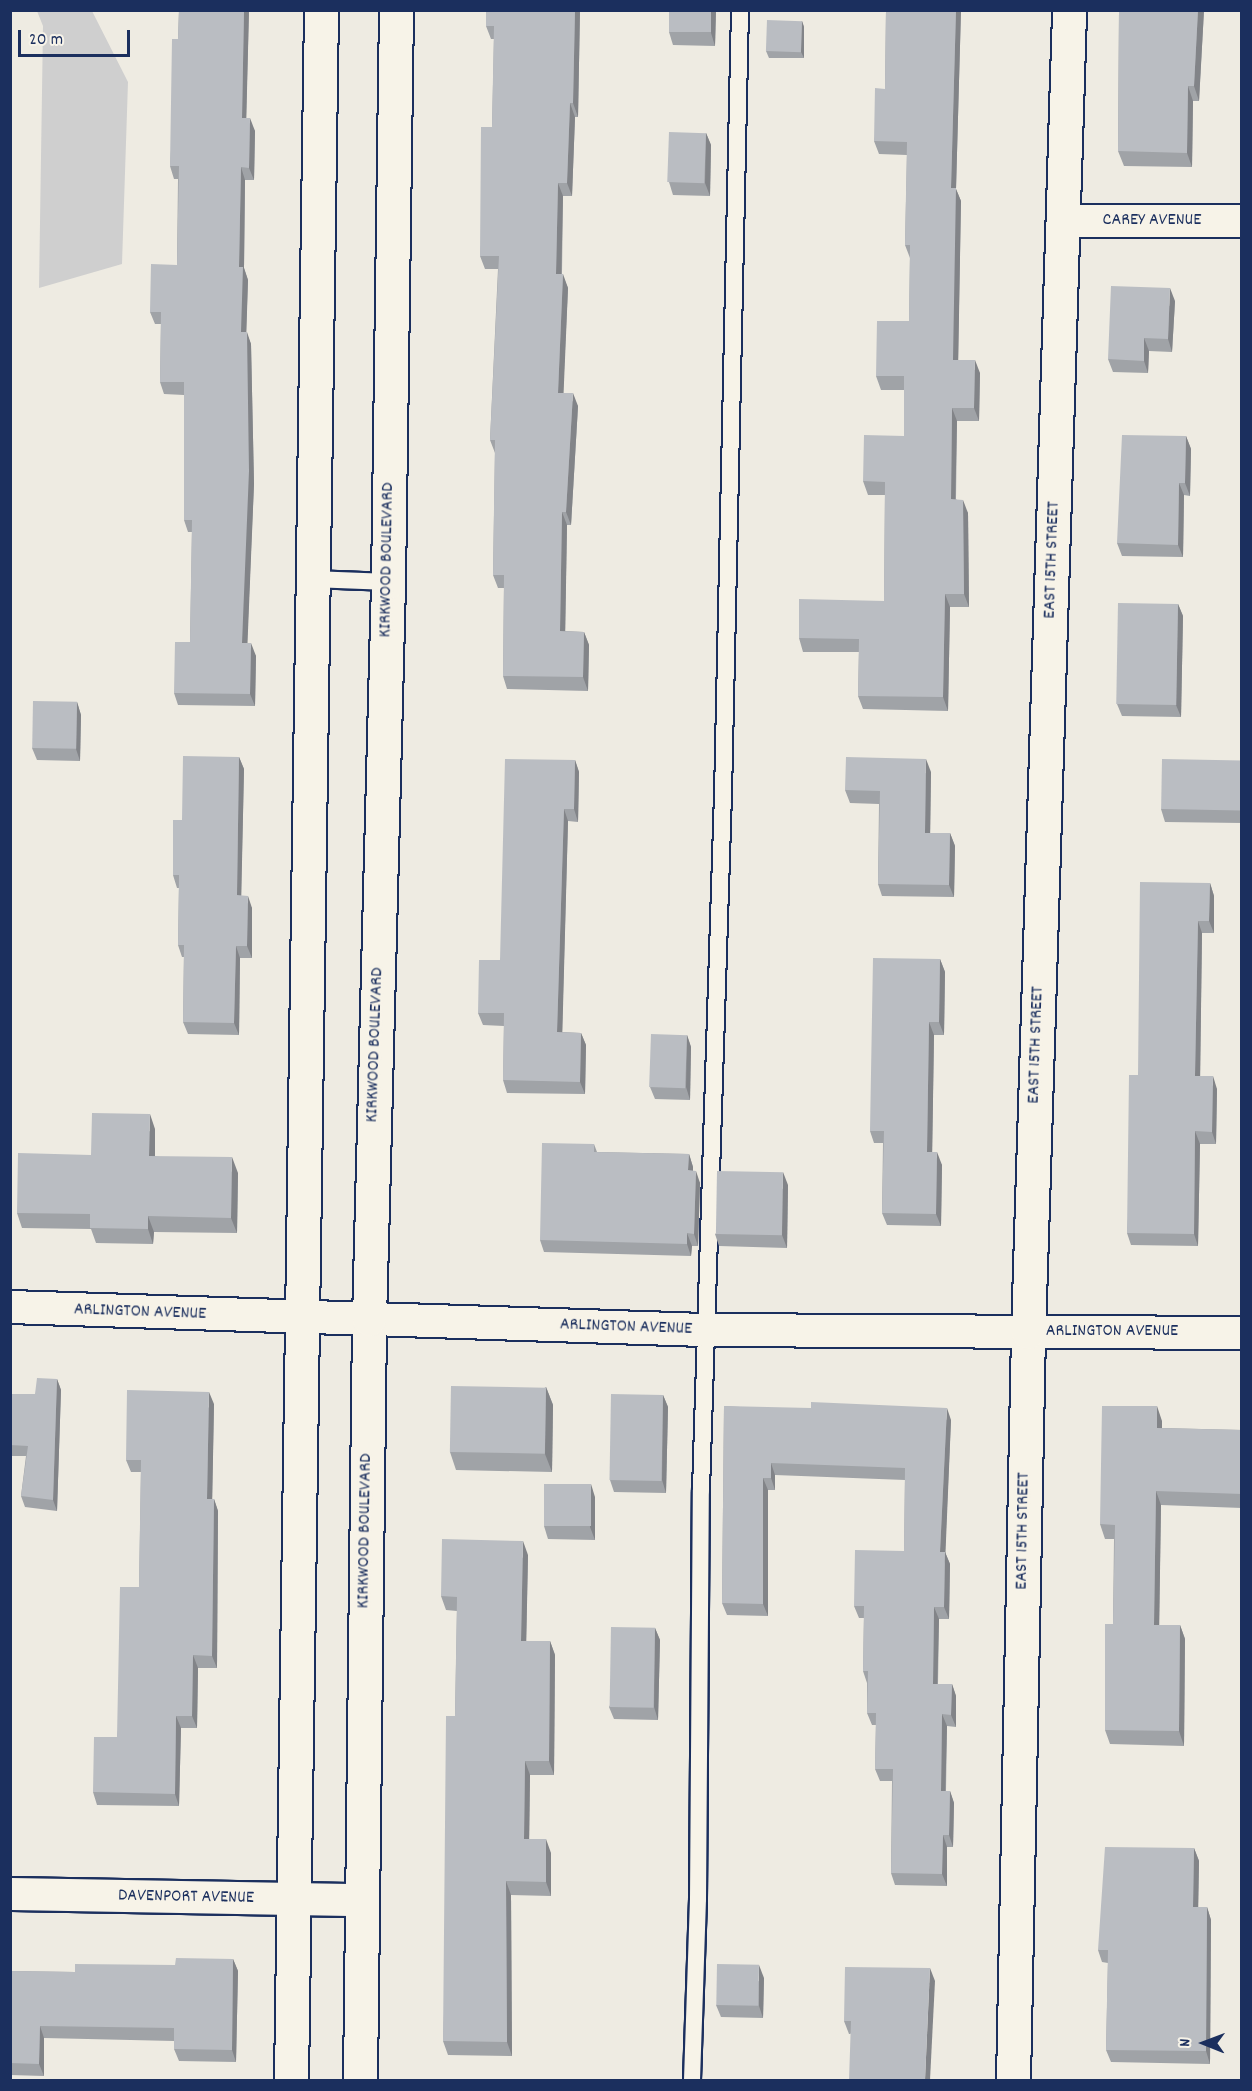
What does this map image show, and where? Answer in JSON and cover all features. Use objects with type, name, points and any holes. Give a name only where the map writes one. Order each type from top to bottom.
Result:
[{"type":"street","points":[[291,2080],[321,10]]},
{"type":"street","name":"KIRKWOOD BOULEVARD","points":[[360,2080],[369,1319],[388,582],[396,10]]},
{"type":"street","name":"EAST 15TH STREET","points":[[1013,2080],[1028,1332],[1068,10]]},
{"type":"street","name":"CAREY AVENUE","points":[[1063,221],[1242,221]]},
{"type":"street","name":"ARLINGTON AVENUE","points":[[10,1307],[302,1320],[369,1319],[705,1330],[1242,1333]]},
{"type":"street","name":"DAVENPORT AVENUE","points":[[10,1894],[362,1900]]},
{"type":"lane","points":[[692,2080],[698,1899],[705,1330],[723,795],[740,10]]},
{"type":"lane","points":[[313,579],[388,582]]},
{"type":"shaded area","points":[[37,11],[92,11],[128,82],[122,264],[39,288],[43,26]]},
{"type":"building","points":[[179,10],[244,10],[242,118],[250,118],[249,168],[241,167],[239,267],[243,267],[241,332],[247,332],[249,471],[242,643],[251,643],[250,694],[174,693],[175,642],[190,642],[192,520],[184,520],[184,382],[160,382],[161,312],[150,312],[151,264],[177,265],[179,166],[170,166],[172,39],[178,39]]},
{"type":"building","points":[[486,10],[575,10],[573,103],[570,103],[567,183],[558,183],[556,274],[563,274],[558,393],[573,393],[566,512],[562,512],[560,631],[584,632],[583,677],[503,676],[504,575],[493,575],[495,440],[490,440],[499,256],[480,256],[481,127],[492,127],[494,26],[486,26]]},
{"type":"building","points":[[669,10],[711,10],[711,32],[669,32]]},
{"type":"building","points":[[886,10],[956,10],[951,188],[956,188],[953,360],[975,360],[974,408],[952,408],[951,499],[963,500],[964,594],[945,594],[943,697],[858,696],[859,639],[799,638],[799,599],[884,601],[885,482],[863,481],[864,435],[904,436],[904,376],[876,376],[877,321],[909,321],[910,245],[905,245],[907,142],[874,141],[875,88],[885,89]]},
{"type":"building","points":[[1119,10],[1198,10],[1194,86],[1188,86],[1187,153],[1118,151]]},
{"type":"building","points":[[767,20],[802,21],[801,52],[766,51]]},
{"type":"building","points":[[669,132],[706,133],[704,183],[667,182]]},
{"type":"building","points":[[1111,286],[1170,288],[1168,339],[1144,338],[1144,361],[1108,359]]},
{"type":"building","points":[[1122,435],[1186,436],[1185,483],[1179,483],[1178,545],[1117,543]]},
{"type":"building","points":[[1118,603],[1178,604],[1176,705],[1116,704]]},
{"type":"building","points":[[33,701],[77,702],[76,749],[32,748]]},
{"type":"building","points":[[183,756],[239,757],[237,895],[248,896],[247,946],[236,946],[234,1023],[183,1022],[184,945],[178,945],[179,875],[173,875],[173,820],[182,820]]},
{"type":"building","points":[[846,757],[926,759],[925,833],[950,833],[949,885],[878,884],[880,791],[845,790]]},
{"type":"building","points":[[505,759],[575,760],[574,809],[564,809],[557,1032],[581,1033],[580,1082],[503,1080],[504,1013],[478,1013],[479,960],[500,960]]},
{"type":"building","points":[[1162,759],[1242,760],[1241,810],[1161,809]]},
{"type":"building","points":[[1140,882],[1210,883],[1209,921],[1198,921],[1195,1076],[1213,1076],[1212,1132],[1195,1131],[1194,1234],[1127,1233],[1129,1075],[1138,1075]]},
{"type":"building","points":[[873,958],[940,959],[939,1022],[929,1022],[927,1152],[937,1152],[936,1214],[882,1213],[884,1131],[870,1131]]},
{"type":"building","points":[[651,1034],[687,1035],[685,1088],[649,1087]]},
{"type":"building","points":[[92,1113],[150,1114],[149,1156],[232,1157],[231,1218],[148,1216],[148,1229],[90,1228],[90,1214],[17,1213],[18,1153],[91,1155]]},
{"type":"building","points":[[542,1143],[594,1144],[594,1152],[689,1154],[688,1170],[696,1171],[694,1234],[687,1233],[687,1244],[540,1240]]},
{"type":"building","points":[[717,1171],[783,1172],[782,1235],[716,1234]]},
{"type":"building","points":[[37,1378],[57,1379],[53,1500],[21,1496],[28,1446],[10,1445],[10,1394],[35,1394]]},
{"type":"building","points":[[451,1386],[546,1388],[545,1454],[450,1452]]},
{"type":"building","points":[[127,1390],[209,1392],[207,1499],[214,1499],[212,1656],[193,1655],[192,1716],[176,1716],[175,1794],[93,1792],[94,1737],[117,1737],[120,1587],[139,1587],[141,1460],[126,1460]]},
{"type":"building","points":[[611,1394],[663,1395],[661,1481],[609,1480]]},
{"type":"building","points":[[811,1402],[947,1408],[940,1552],[945,1552],[944,1607],[934,1607],[933,1684],[952,1684],[951,1715],[942,1714],[941,1791],[950,1791],[949,1835],[943,1835],[942,1874],[891,1873],[893,1769],[875,1769],[876,1713],[867,1713],[868,1671],[863,1671],[864,1606],[854,1606],[855,1550],[904,1551],[905,1468],[771,1463],[771,1478],[763,1478],[763,1604],[722,1603],[724,1406],[811,1408]]},
{"type":"building","points":[[1102,1406],[1157,1406],[1157,1428],[1242,1430],[1242,1494],[1156,1491],[1154,1625],[1180,1625],[1179,1731],[1105,1730],[1105,1624],[1113,1624],[1115,1525],[1100,1524]]},
{"type":"building","points":[[544,1484],[591,1484],[591,1526],[544,1526]]},
{"type":"building","points":[[442,1539],[523,1541],[521,1641],[550,1641],[549,1761],[525,1761],[524,1839],[546,1839],[546,1882],[506,1881],[507,2042],[443,2041],[446,1716],[455,1716],[457,1597],[441,1596]]},
{"type":"building","points":[[611,1627],[655,1628],[654,1708],[610,1707]]},
{"type":"building","points":[[1105,1847],[1194,1848],[1193,1907],[1207,1907],[1206,2051],[1106,2050],[1108,1950],[1098,1950]]},
{"type":"building","points":[[176,1958],[233,1959],[232,2050],[174,2049],[174,2028],[40,2026],[39,2064],[10,2063],[10,1971],[75,1972],[75,1964],[175,1965]]},
{"type":"building","points":[[717,1964],[759,1965],[758,2006],[716,2005]]},
{"type":"building","points":[[845,1967],[930,1968],[925,2080],[849,2080],[851,2021],[844,2021]]}]
